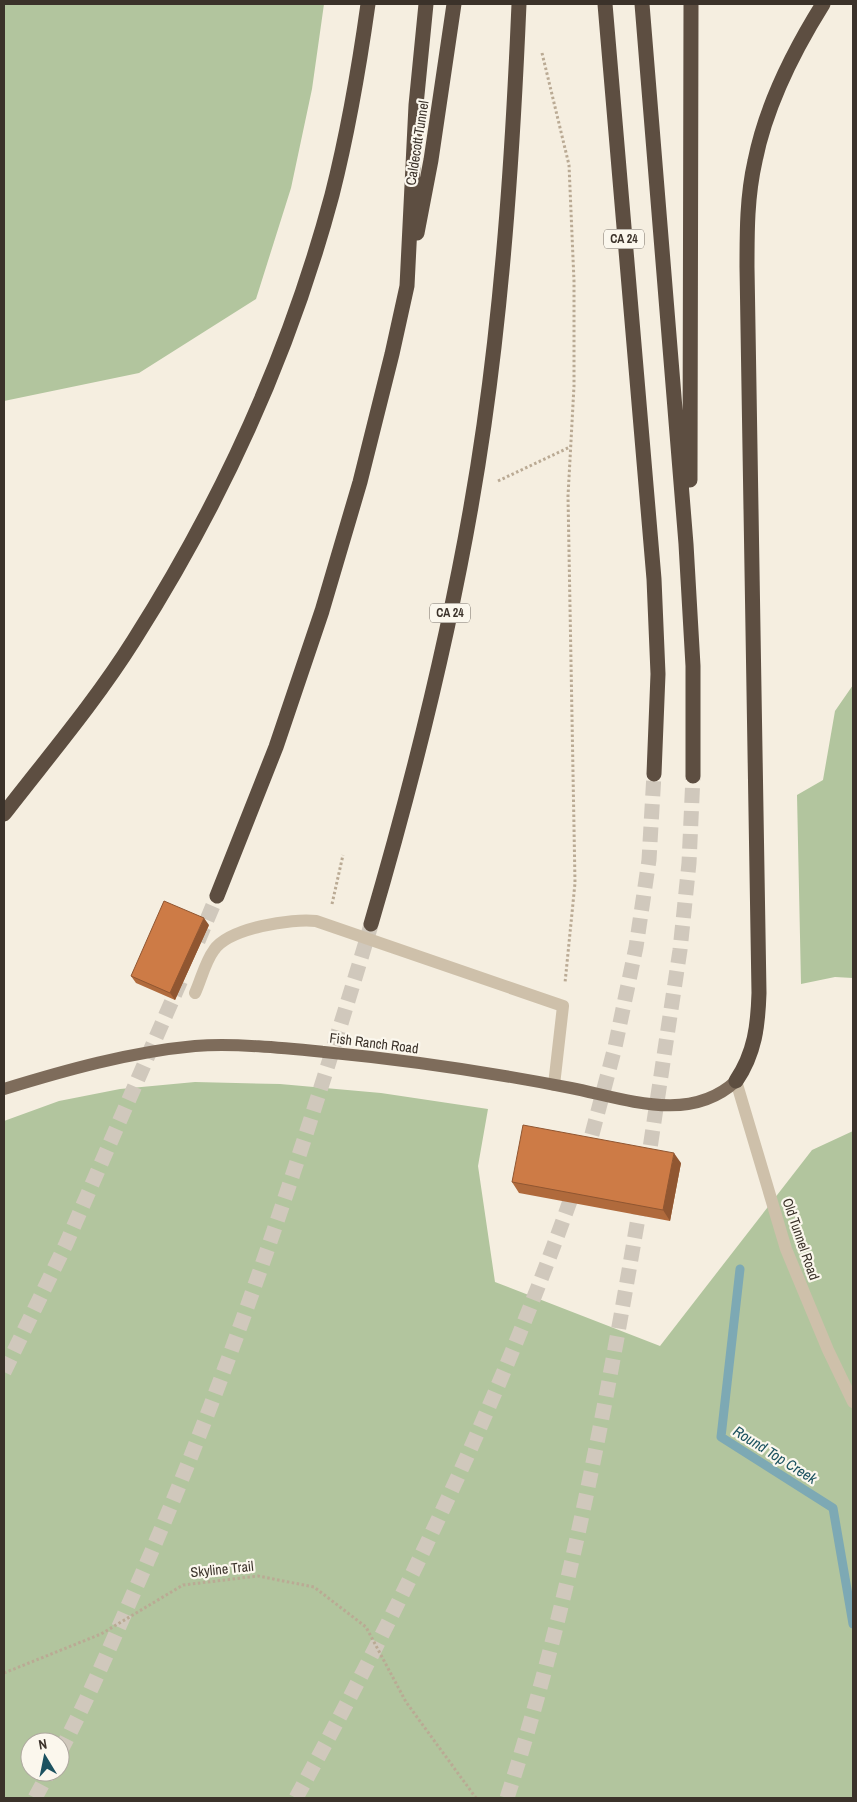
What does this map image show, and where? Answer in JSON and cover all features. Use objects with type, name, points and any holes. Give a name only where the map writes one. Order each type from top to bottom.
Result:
[{"type":"highway","points":[[4,814],[72,730],[133,642],[175,573],[223,483],[254,415],[306,278],[332,194],[356,84],[368,4]]},
{"type":"highway","points":[[217,896],[276,748],[322,611],[377,417],[407,286],[416,105],[426,4]]},
{"type":"highway","name":"Caldecott Tunnel","points":[[407,286],[431,160],[454,4]]},
{"type":"highway","name":"CA 24","points":[[371,924],[400,826],[433,692],[473,494],[493,361],[507,231],[519,4]]},
{"type":"highway","name":"CA 24","points":[[605,4],[655,588],[658,674],[654,774]]},
{"type":"highway","name":"CA 24","points":[[642,4],[690,597],[694,703],[693,776]]},
{"type":"highway","points":[[690,597],[691,4]]},
{"type":"highway","points":[[736,1081],[751,1054],[758,1003],[746,267],[749,202],[755,160],[770,109],[795,52],[823,4]]},
{"type":"main road","name":"Fish Ranch Road","points":[[4,1089],[128,1056],[197,1046],[284,1048],[380,1058],[554,1085],[640,1102],[681,1106],[710,1099],[736,1081]]},
{"type":"street","points":[[195,993],[214,950],[232,938],[253,929],[282,922],[303,919],[327,924],[563,1006],[554,1085]]},
{"type":"street","name":"Old Tunnel Road","points":[[736,1081],[786,1249],[828,1350],[853,1402]]},
{"type":"path","points":[[542,51],[569,165],[574,281],[574,386],[568,496],[575,883],[563,1006]]},
{"type":"path","points":[[473,494],[570,448]]},
{"type":"path","points":[[327,924],[343,856]]},
{"type":"path","name":"Skyline Trail","points":[[4,1673],[101,1634],[183,1584],[258,1576],[314,1587],[366,1627],[406,1702],[476,1798]]},
{"type":"green space","points":[[4,4],[324,4],[312,89],[291,188],[256,299],[139,373],[4,401]]},
{"type":"green space","points":[[853,685],[853,978],[835,977],[801,984],[797,795],[823,780],[835,711]]},
{"type":"green space","points":[[195,1082],[280,1084],[381,1093],[488,1109],[478,1166],[495,1282],[660,1346],[812,1150],[853,1131],[853,1798],[4,1798],[4,1121],[59,1101],[120,1089]]},
{"type":"building","points":[[164,901],[204,918],[170,993],[131,976]]},
{"type":"building","points":[[523,1125],[674,1153],[663,1210],[512,1182]]},
{"type":"waterway","name":"Round Top Creek","points":[[740,1269],[721,1437],[833,1508],[853,1624]]},
{"type":"tunnel","points":[[586,1157],[615,1047],[636,947],[649,860],[654,774]]},
{"type":"tunnel","points":[[647,1168],[680,950],[689,863],[693,776]]},
{"type":"tunnel","points":[[198,941],[217,896]]},
{"type":"tunnel","points":[[70,1733],[119,1626],[205,1421],[293,1175],[371,925]]},
{"type":"tunnel","points":[[4,1372],[66,1244],[181,980]]},
{"type":"tunnel","points":[[296,1798],[375,1649],[449,1497],[516,1342],[576,1184]]},
{"type":"tunnel","points":[[507,1798],[530,1724],[569,1575],[601,1424],[642,1195]]},
{"type":"tunnel","points":[[35,1798],[44,1782]]}]
